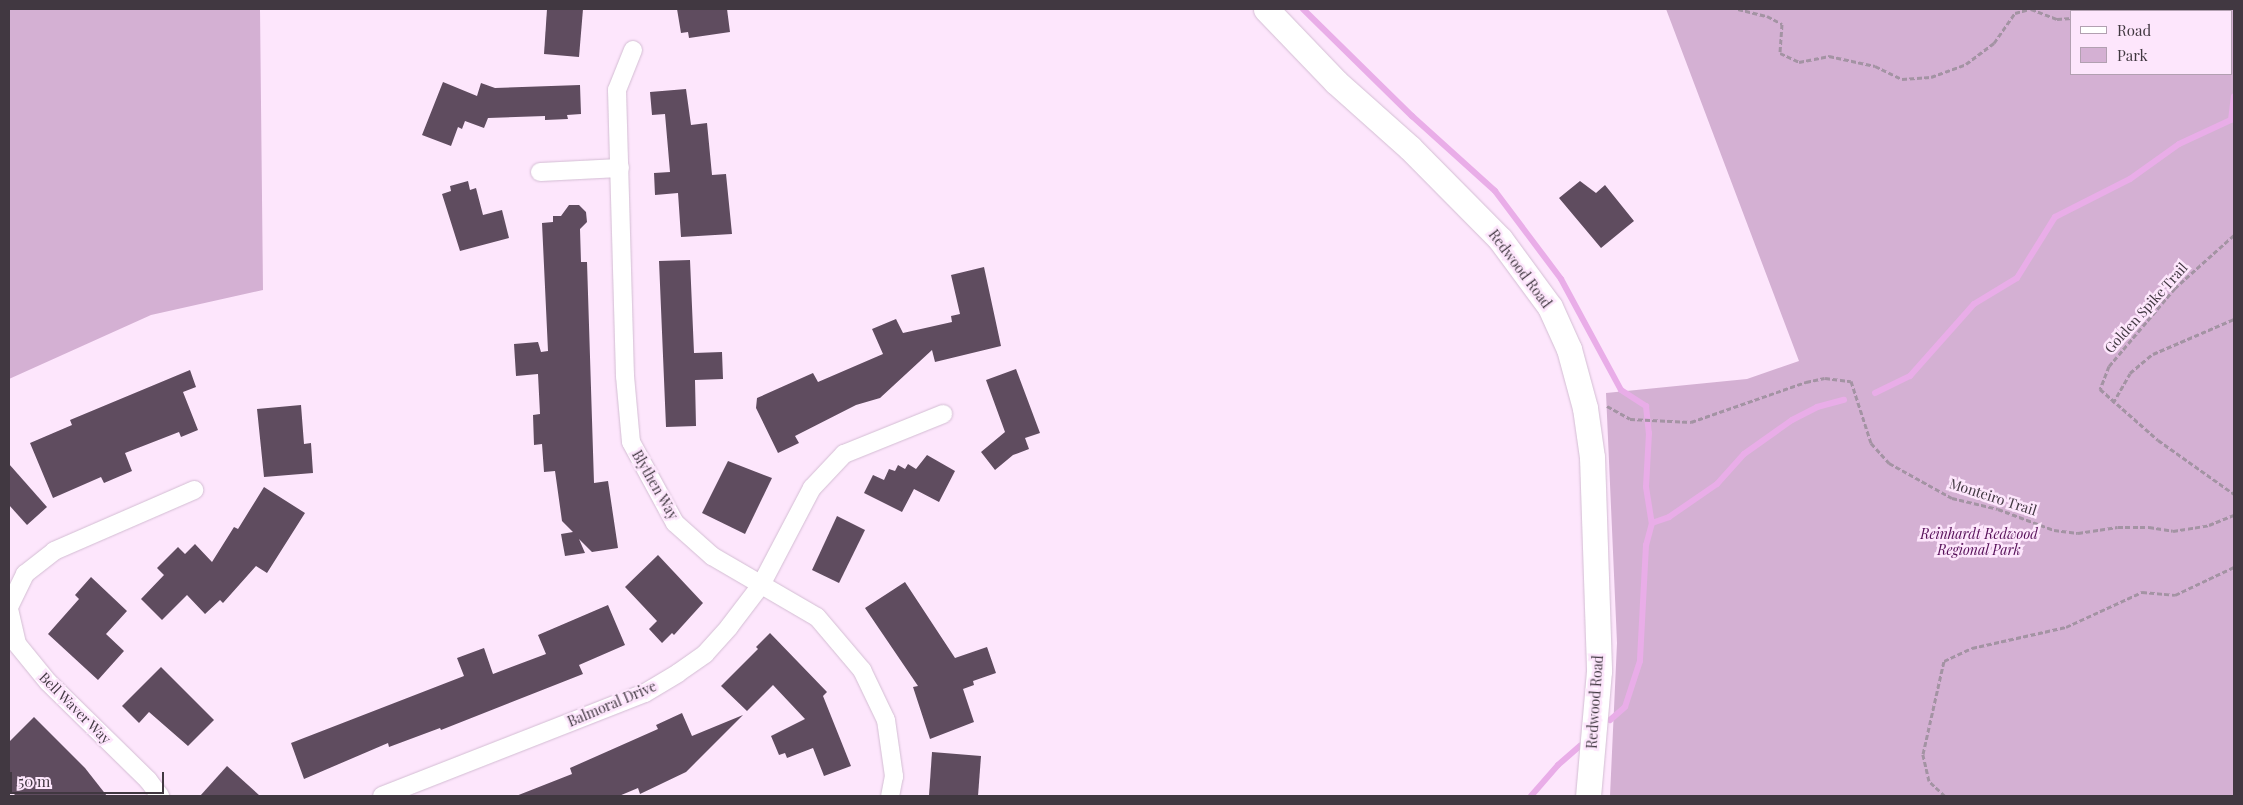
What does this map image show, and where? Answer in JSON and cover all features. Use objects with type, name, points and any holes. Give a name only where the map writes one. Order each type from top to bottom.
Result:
[{"type":"main road","name":"Redwood Road","points":[[1266,9],[1336,82],[1410,148],[1500,239],[1550,308],[1569,349],[1586,408],[1592,457],[1599,671],[1588,796]]},
{"type":"street","name":"Blythen Way","points":[[633,50],[617,90],[625,376],[631,442],[676,523],[712,556],[817,617],[862,670],[886,720],[894,776],[890,796]]},
{"type":"street","points":[[540,172],[620,168]]},
{"type":"street","name":"Balmoral Drive","points":[[382,796],[645,693],[705,654],[761,585],[812,488],[844,454],[943,414]]},
{"type":"street","name":"Bell Waver Way","points":[[160,796],[148,780],[48,682],[16,644],[9,608],[26,574],[54,551],[194,490]]},
{"type":"path","points":[[1738,9],[1767,16],[1782,24],[1780,53],[1799,62],[1829,56],[1874,66],[1902,79],[1931,77],[1966,64],[1994,43],[2015,13],[2030,9],[2056,19],[2070,18]]},
{"type":"path","name":"Golden Spike Trail","points":[[2234,235],[2176,288],[2109,366],[2100,389],[2113,403],[2234,494]]},
{"type":"path","points":[[2113,403],[2130,372],[2153,354],[2234,319]]},
{"type":"path","name":"Monteiro Trail","points":[[1630,420],[1690,422],[1825,378],[1851,381],[1871,443],[1890,463],[1952,498],[1998,508],[2054,530],[2078,533],[2125,527],[2173,531],[2210,525],[2234,515]]},
{"type":"path","points":[[1945,796],[1929,781],[1923,754],[1944,661],[1972,648],[2066,627],[2142,592],[2175,596],[2234,567]]},
{"type":"green space","points":[[9,9],[260,9],[263,290],[151,315],[9,379]]},
{"type":"green space","name":"Reinhardt Redwood Regional Park","points":[[1666,9],[2234,9],[2234,796],[1610,796],[1617,643],[1606,393],[1747,379],[1799,361]]},
{"type":"building","points":[[547,9],[583,9],[579,57],[544,54]]},
{"type":"building","points":[[677,9],[727,9],[730,32],[689,38],[688,32],[681,33]]},
{"type":"building","points":[[443,82],[477,96],[481,83],[495,88],[580,85],[581,114],[567,115],[568,119],[545,120],[545,116],[488,118],[484,128],[465,121],[462,129],[458,127],[451,146],[422,135]]},
{"type":"building","points":[[686,89],[691,125],[707,123],[712,175],[726,174],[732,234],[681,237],[678,193],[655,195],[654,173],[670,172],[665,114],[652,115],[650,92]]},
{"type":"building","points":[[468,181],[470,190],[476,188],[483,215],[502,210],[509,238],[460,251],[442,194],[451,191],[450,186]]},
{"type":"building","points":[[1580,181],[1596,193],[1605,185],[1634,221],[1601,248],[1559,198]]},
{"type":"building","points":[[569,205],[579,205],[586,212],[587,222],[580,229],[581,262],[587,262],[594,483],[608,481],[618,548],[592,552],[579,539],[585,553],[565,556],[561,534],[573,532],[562,521],[555,471],[544,472],[542,444],[534,445],[533,415],[540,414],[538,374],[516,376],[514,344],[538,342],[541,352],[548,351],[542,223],[553,222],[553,216],[561,216]]},
{"type":"building","points":[[690,260],[694,353],[722,352],[723,379],[695,380],[696,426],[666,427],[659,261]]},
{"type":"building","points":[[984,267],[1001,346],[935,362],[932,350],[880,398],[856,405],[795,436],[799,443],[778,453],[756,408],[757,398],[813,373],[818,382],[883,354],[872,329],[896,319],[903,333],[952,322],[951,316],[960,314],[951,275]]},
{"type":"building","points":[[1016,369],[1040,433],[1025,438],[1029,449],[1013,455],[995,470],[981,452],[1005,432],[986,380]]},
{"type":"building","points":[[190,370],[196,387],[183,392],[198,430],[181,437],[179,432],[125,453],[132,471],[104,483],[101,477],[53,498],[30,443],[72,425],[70,420]]},
{"type":"building","points":[[301,405],[304,444],[311,443],[313,473],[264,477],[257,409]]},
{"type":"building","points":[[927,455],[955,471],[939,502],[914,489],[902,512],[864,493],[873,475],[884,480],[889,469],[895,471],[898,465],[905,469],[908,464],[916,469]]},
{"type":"building","points":[[728,461],[772,478],[745,534],[702,513]]},
{"type":"building","points":[[9,464],[47,507],[27,525],[9,505]]},
{"type":"building","points":[[264,487],[305,513],[267,573],[256,566],[223,603],[220,600],[205,614],[187,595],[162,620],[141,599],[164,575],[157,568],[178,547],[185,554],[195,544],[212,562],[234,527],[238,529]]},
{"type":"building","points":[[837,516],[865,530],[839,583],[812,570]]},
{"type":"building","points":[[658,555],[703,603],[674,635],[672,633],[662,643],[649,629],[657,621],[625,587]]},
{"type":"building","points":[[91,577],[127,611],[106,634],[124,651],[98,680],[48,634],[79,599],[75,595]]},
{"type":"building","points":[[905,582],[955,658],[987,647],[996,673],[973,681],[974,685],[963,689],[974,722],[930,739],[913,687],[918,686],[865,608]]},
{"type":"building","points":[[608,605],[625,645],[579,665],[583,674],[441,730],[440,728],[389,747],[388,743],[304,779],[291,743],[464,676],[457,658],[484,648],[493,674],[546,654],[538,635]]},
{"type":"building","points":[[770,633],[827,692],[823,696],[851,766],[824,776],[813,748],[787,758],[785,753],[779,755],[771,736],[805,719],[773,685],[747,711],[721,686],[758,649],[756,647]]},
{"type":"building","points":[[161,667],[214,720],[188,746],[149,712],[139,723],[122,706]]},
{"type":"building","points":[[682,713],[692,736],[743,715],[686,772],[640,794],[638,788],[619,796],[516,796],[572,774],[570,768],[658,729],[656,725]]},
{"type":"building","points":[[34,717],[85,768],[107,796],[16,796],[9,789],[9,742]]},
{"type":"building","points":[[932,752],[981,756],[978,796],[929,796]]},
{"type":"building","points":[[227,766],[260,796],[200,796]]},
{"type":"waterway","points":[[1303,9],[1412,116],[1495,191],[1561,279],[1621,390],[1646,406],[1649,433],[1646,487],[1652,523],[1646,545],[1640,661],[1625,707],[1610,720]]},
{"type":"waterway","points":[[1875,393],[1910,376],[1974,304],[2017,278],[2055,217],[2130,179],[2179,144],[2231,120],[2234,96]]},
{"type":"waterway","points":[[1652,523],[1669,517],[1717,484],[1744,454],[1792,420],[1817,407],[1844,400]]},
{"type":"waterway","points":[[1531,796],[1558,765],[1581,745]]}]
